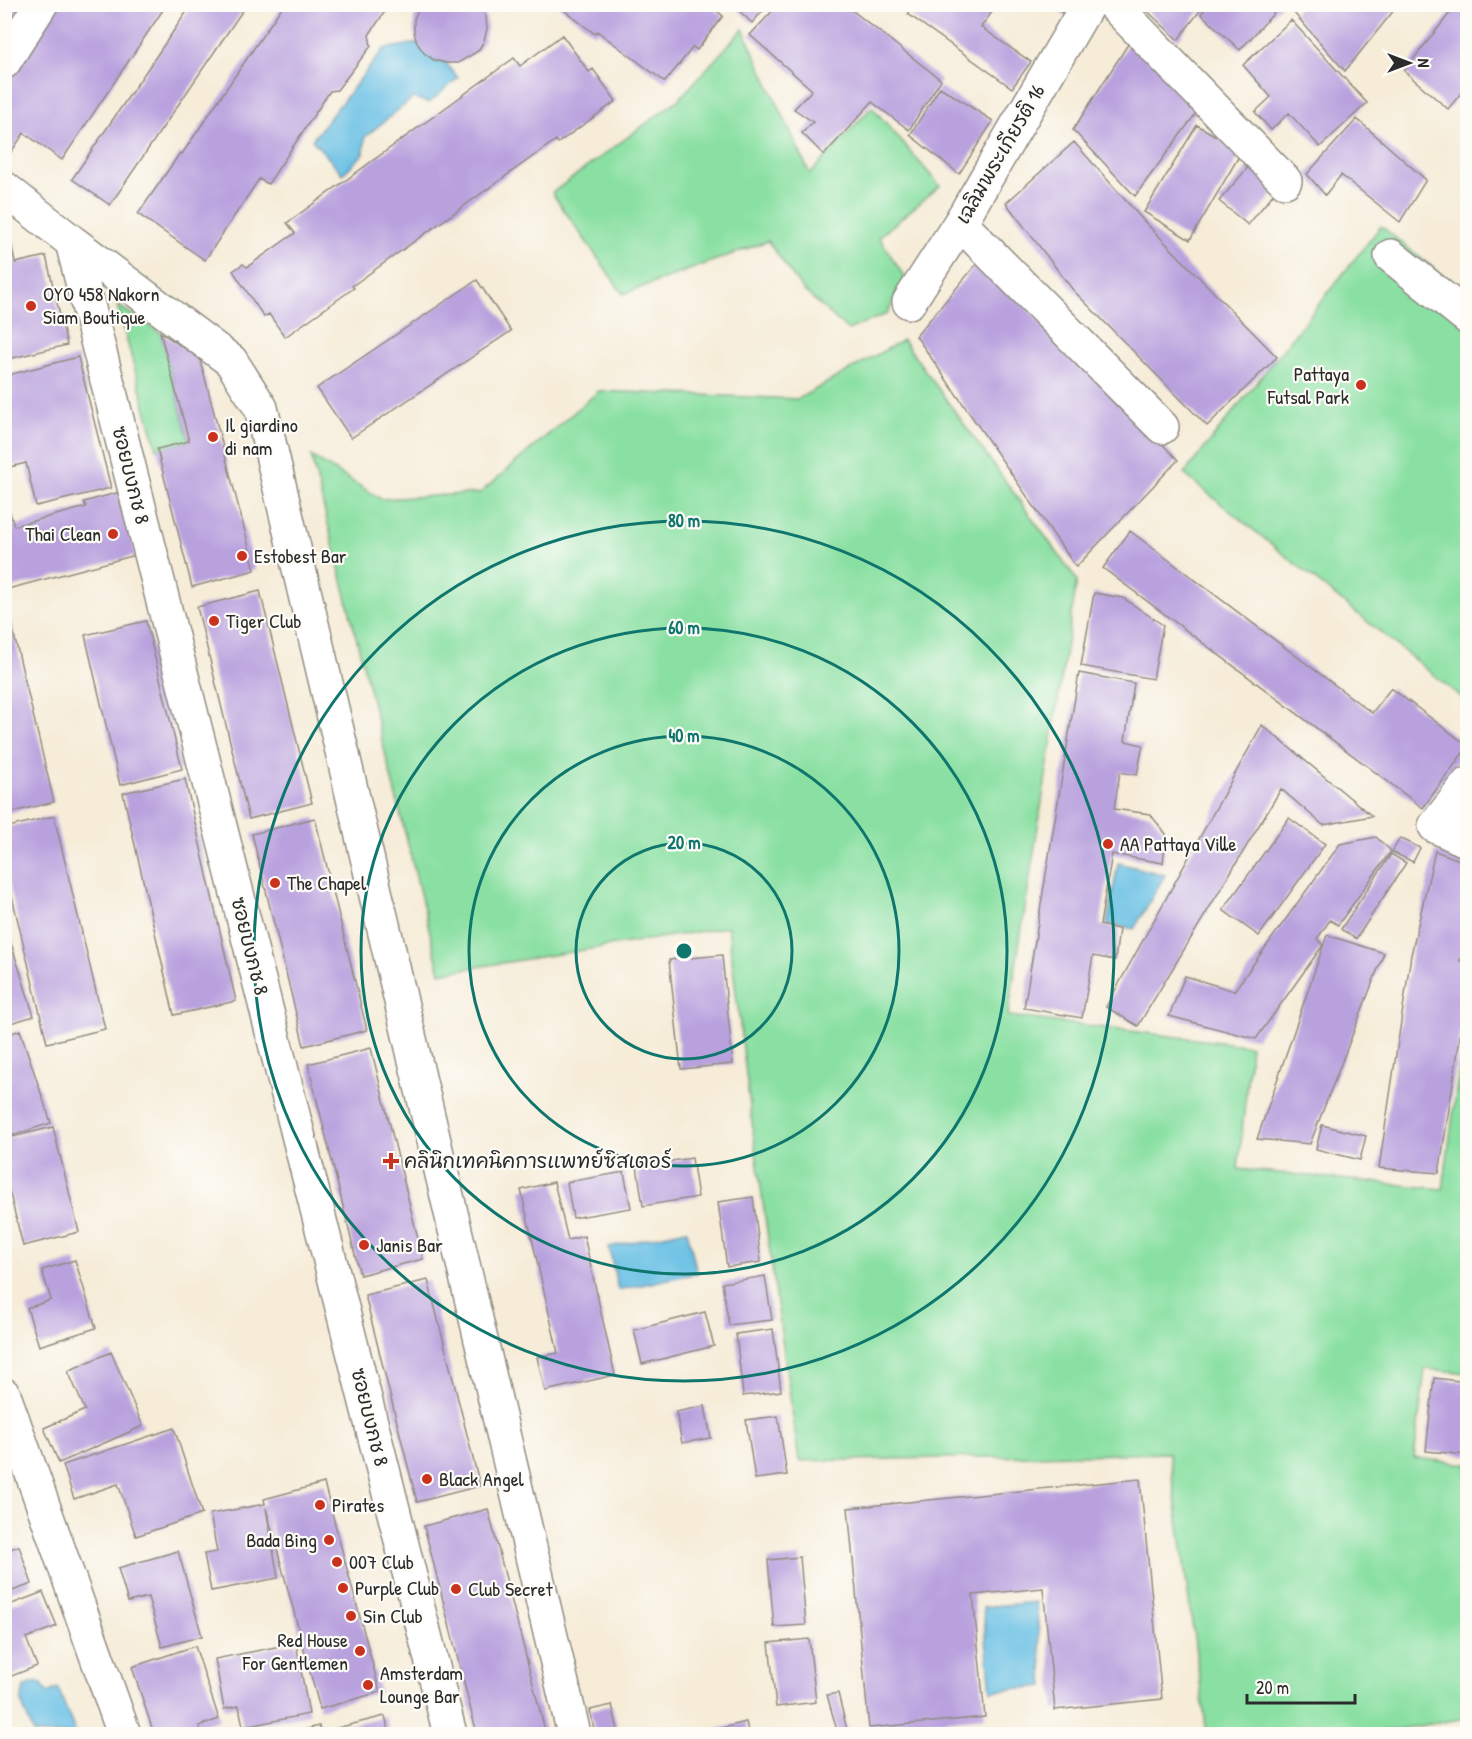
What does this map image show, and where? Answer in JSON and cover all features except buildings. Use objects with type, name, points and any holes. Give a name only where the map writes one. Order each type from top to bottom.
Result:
[{"type":"street","points":[[4,62],[41,4]]},
{"type":"street","name":"เฉลิมพระเกียรติ 16","points":[[909,302],[960,223],[1088,4]]},
{"type":"street","points":[[1113,4],[1285,181]]},
{"type":"street","points":[[4,188],[231,362],[261,408],[574,1734]]},
{"type":"street","points":[[960,223],[1162,427]]},
{"type":"street","name":"ซอยบงกช 8","points":[[72,242],[450,1734]]},
{"type":"street","points":[[1391,256],[1467,318]]},
{"type":"street","points":[[1467,784],[1435,825],[1467,842]]},
{"type":"street","points":[[4,1395],[124,1734]]},
{"type":"green space","points":[[743,29],[810,174],[872,107],[940,186],[879,237],[905,278],[887,314],[848,330],[802,289],[768,241],[623,294],[552,193],[679,99]]},
{"type":"green space","name":"Pattaya Futsal Park","points":[[1381,226],[1467,296],[1467,702],[1184,474]]},
{"type":"green space","points":[[117,305],[160,332],[189,441],[157,449]]},
{"type":"green space","points":[[903,340],[1077,580],[1008,1016],[1251,1046],[1238,1169],[1443,1189],[1460,1062],[1467,1064],[1467,1373],[1425,1369],[1414,1458],[1467,1464],[1467,1718],[1369,1734],[1207,1734],[1169,1453],[799,1461],[753,1131],[728,927],[440,973],[311,456],[381,499],[480,493],[599,391],[798,399]]},
{"type":"water","points":[[417,43],[434,60],[446,63],[458,78],[429,103],[413,98],[365,137],[364,153],[343,174],[312,140],[384,49]]},
{"type":"water","points":[[1118,863],[1165,875],[1134,929],[1107,924]]},
{"type":"water","points":[[687,1230],[697,1273],[618,1290],[609,1247]]},
{"type":"water","points":[[1036,1602],[1044,1686],[991,1691],[983,1607]]},
{"type":"water","points":[[38,1682],[43,1685],[47,1693],[58,1688],[76,1734],[34,1734],[21,1702],[24,1687]]},
{"type":"place","name":"OYO 458 Nakorn Siam Boutique","points":[[31,306]]},
{"type":"place","name":"Pattaya Futsal Park","points":[[1361,385]]},
{"type":"place","name":"Il giardino di nam","points":[[213,437]]},
{"type":"place","name":"Thai Clean","points":[[113,534]]},
{"type":"place","name":"Estobest Bar","points":[[242,556]]},
{"type":"place","name":"Tiger Club","points":[[214,621]]},
{"type":"place","name":"AA Pattaya Ville","points":[[1108,844]]},
{"type":"place","name":"The Chapel","points":[[275,883]]},
{"type":"place","name":"คลินิกเทคนิคการแพทย์ซิสเตอร์","points":[[391,1161]]},
{"type":"place","name":"Janis Bar","points":[[364,1245]]},
{"type":"place","name":"Black Angel","points":[[427,1479]]},
{"type":"place","name":"Pirates","points":[[320,1505]]},
{"type":"place","name":"Bada Bing","points":[[329,1540]]},
{"type":"place","name":"007 Club","points":[[337,1562]]},
{"type":"place","name":"Purple Club","points":[[343,1588]]},
{"type":"place","name":"Club Secret","points":[[456,1589]]},
{"type":"place","name":"Sin Club","points":[[351,1616]]},
{"type":"place","name":"Red House For Gentlemen","points":[[360,1651]]},
{"type":"place","name":"Amsterdam Lounge Bar","points":[[368,1685]]}]
